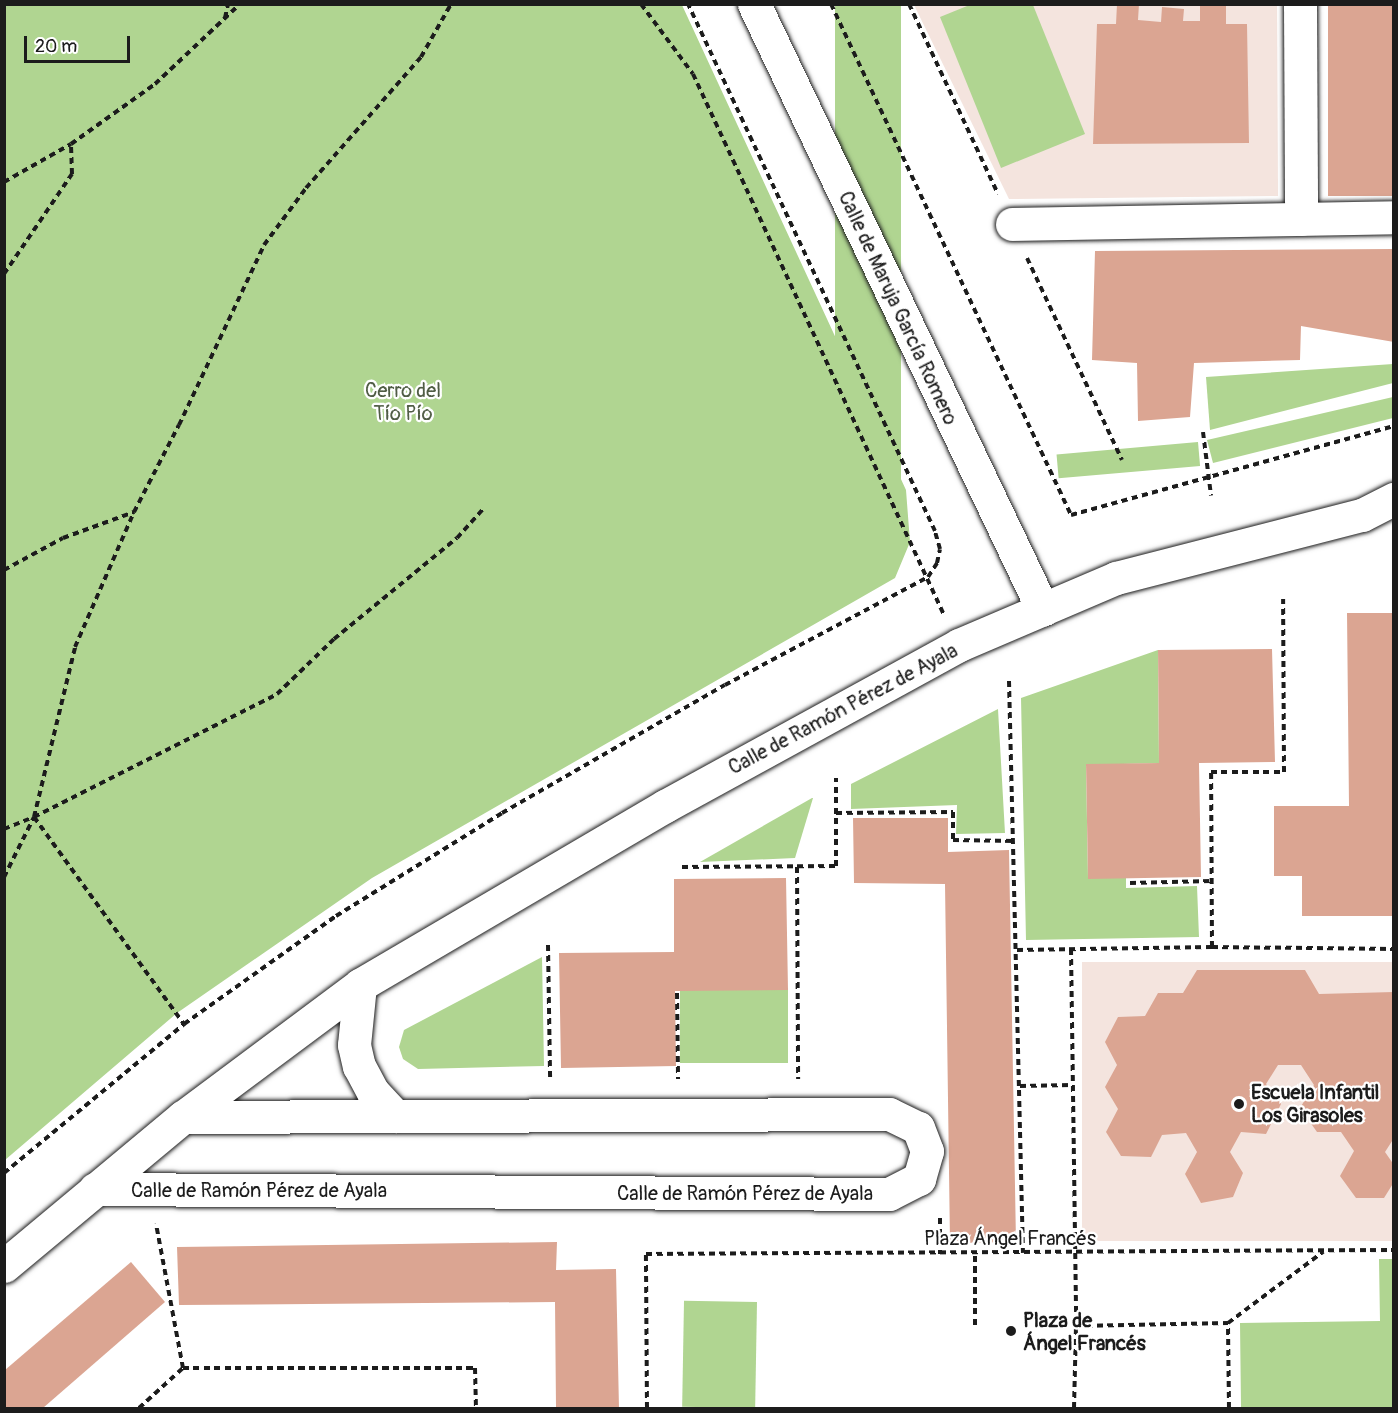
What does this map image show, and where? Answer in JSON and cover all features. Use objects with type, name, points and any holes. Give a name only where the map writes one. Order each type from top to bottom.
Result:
[{"type":"street","name":"Calle de Maruja García Romero","points":[[754,4],[1043,610]]},
{"type":"street","points":[[1300,4],[1301,219]]},
{"type":"street","points":[[1012,224],[1394,217]]},
{"type":"street","name":"Calle de Ramón Pérez de Ayala","points":[[4,1266],[183,1117],[360,985],[664,806],[959,645],[1116,578],[1378,516],[1394,499]]},
{"type":"street","points":[[360,985],[354,1045],[359,1066],[373,1092],[395,1116]]},
{"type":"street","name":"Calle de Ramón Pérez de Ayala","points":[[95,1189],[889,1194],[919,1179],[927,1151],[918,1128],[889,1114],[183,1117]]},
{"type":"path","points":[[225,18],[228,4]]},
{"type":"path","points":[[4,182],[71,144],[155,84],[240,4]]},
{"type":"path","points":[[4,877],[34,817],[75,647],[134,512],[179,425],[264,245],[306,188],[421,57],[451,4]]},
{"type":"path","points":[[641,4],[693,74],[946,617]]},
{"type":"path","points":[[4,1173],[184,1024],[336,916],[502,813],[725,685],[928,577],[937,563],[940,549],[935,531],[688,4]]},
{"type":"path","points":[[831,4],[1071,515],[1209,475],[1394,426]]},
{"type":"path","points":[[4,274],[72,174],[71,144]]},
{"type":"path","points":[[1203,432],[1211,495]]},
{"type":"path","points":[[4,829],[34,817],[276,694],[334,639],[457,538],[482,510]]},
{"type":"path","points":[[4,570],[63,538],[134,512]]},
{"type":"path","points":[[1212,947],[1211,772],[1284,772],[1283,599]]},
{"type":"path","points":[[1009,681],[1015,841],[1023,1252]]},
{"type":"path","points":[[682,867],[836,866],[836,778]]},
{"type":"path","points":[[836,813],[953,812],[953,840],[1015,841]]},
{"type":"path","points":[[34,817],[184,1024]]},
{"type":"path","points":[[797,867],[798,1079]]},
{"type":"path","points":[[1130,883],[1211,881]]},
{"type":"path","points":[[548,945],[550,1079]]},
{"type":"path","points":[[1017,950],[1212,947],[1394,949]]},
{"type":"path","points":[[1071,949],[1076,1326],[1074,1408]]},
{"type":"path","points":[[677,993],[678,1079]]},
{"type":"path","points":[[1020,1086],[1072,1084]]},
{"type":"path","points":[[149,1189],[183,1368]]},
{"type":"path","points":[[940,1218],[940,1254]]},
{"type":"path","name":"Plaza Ángel Francés","points":[[647,1408],[646,1254],[1394,1250]]},
{"type":"path","points":[[1076,1326],[1228,1323],[1323,1251]]},
{"type":"path","points":[[975,1253],[975,1325]]},
{"type":"path","points":[[1228,1323],[1229,1408]]},
{"type":"path","points":[[139,1408],[183,1368],[475,1368],[476,1408]]},
{"type":"shaded area","points":[[914,5],[1277,5],[1278,196],[1009,199]]},
{"type":"shaded area","name":"Escuela Infantil Los Girasoles","points":[[1082,962],[1393,962],[1393,1241],[1082,1241]]},
{"type":"green space","name":"Cerro del Tío Pío","points":[[5,4],[682,5],[906,490],[910,542],[895,578],[372,878],[177,1013],[5,1160]]},
{"type":"green space","points":[[972,4],[1033,5],[1085,134],[1001,168],[940,17]]},
{"type":"green space","points":[[835,5],[901,5],[901,524],[835,524]]},
{"type":"green space","points":[[1393,364],[1393,383],[1210,430],[1206,377]]},
{"type":"green space","points":[[1393,397],[1393,418],[1213,463],[1207,440]]},
{"type":"green space","points":[[1198,442],[1200,466],[1059,478],[1057,454]]},
{"type":"green space","points":[[1158,650],[1159,763],[1086,765],[1088,878],[1126,878],[1126,888],[1197,886],[1199,937],[1026,940],[1021,698]]},
{"type":"green space","points":[[998,709],[1005,833],[956,834],[957,805],[851,809],[851,784]]},
{"type":"green space","points":[[812,798],[795,858],[700,862]]},
{"type":"green space","points":[[542,957],[544,1066],[418,1069],[403,1059],[399,1047],[404,1030]]},
{"type":"green space","points":[[680,990],[788,990],[788,1063],[680,1063]]},
{"type":"green space","points":[[1379,1259],[1393,1259],[1393,1408],[1241,1408],[1240,1323],[1380,1321]]},
{"type":"green space","points":[[684,1301],[757,1302],[755,1408],[682,1407]]},
{"type":"building","points":[[1117,4],[1139,4],[1138,20],[1161,22],[1162,7],[1184,9],[1183,21],[1200,21],[1200,4],[1226,4],[1226,24],[1247,24],[1249,143],[1093,144],[1097,24],[1116,24]]},
{"type":"building","points":[[1328,4],[1394,4],[1394,196],[1328,196]]},
{"type":"building","points":[[1394,249],[1394,342],[1301,326],[1300,360],[1194,363],[1190,417],[1138,421],[1137,363],[1092,360],[1095,251]]},
{"type":"building","points":[[1347,613],[1394,613],[1394,916],[1302,916],[1302,876],[1274,876],[1274,806],[1349,806]]},
{"type":"building","points":[[1272,649],[1275,762],[1199,763],[1201,877],[1088,879],[1086,764],[1159,763],[1158,650]]},
{"type":"building","points":[[853,818],[948,818],[948,852],[1009,850],[1016,1242],[950,1243],[945,884],[854,883]]},
{"type":"building","points":[[786,878],[788,990],[675,991],[676,1066],[561,1068],[559,953],[674,952],[674,879]]},
{"type":"building","points":[[1197,970],[1305,970],[1319,994],[1394,992],[1394,1138],[1385,1152],[1394,1165],[1394,1182],[1384,1198],[1356,1198],[1340,1176],[1354,1151],[1341,1132],[1317,1132],[1300,1108],[1314,1085],[1301,1065],[1278,1065],[1266,1084],[1281,1104],[1266,1134],[1241,1132],[1230,1152],[1243,1173],[1233,1197],[1201,1203],[1185,1174],[1197,1152],[1186,1133],[1162,1135],[1151,1157],[1121,1156],[1106,1132],[1118,1109],[1105,1087],[1117,1065],[1105,1042],[1118,1017],[1145,1016],[1158,993],[1183,993]]},
{"type":"building","points":[[557,1242],[556,1270],[616,1269],[619,1408],[556,1408],[555,1302],[179,1305],[177,1247]]},
{"type":"building","points":[[131,1262],[165,1302],[43,1408],[5,1408],[5,1370]]},
{"type":"place","name":"Escuela Infantil Los Girasoles","points":[[1239,1104]]},
{"type":"place","name":"Plaza de Ángel Francés","points":[[1011,1331]]}]
